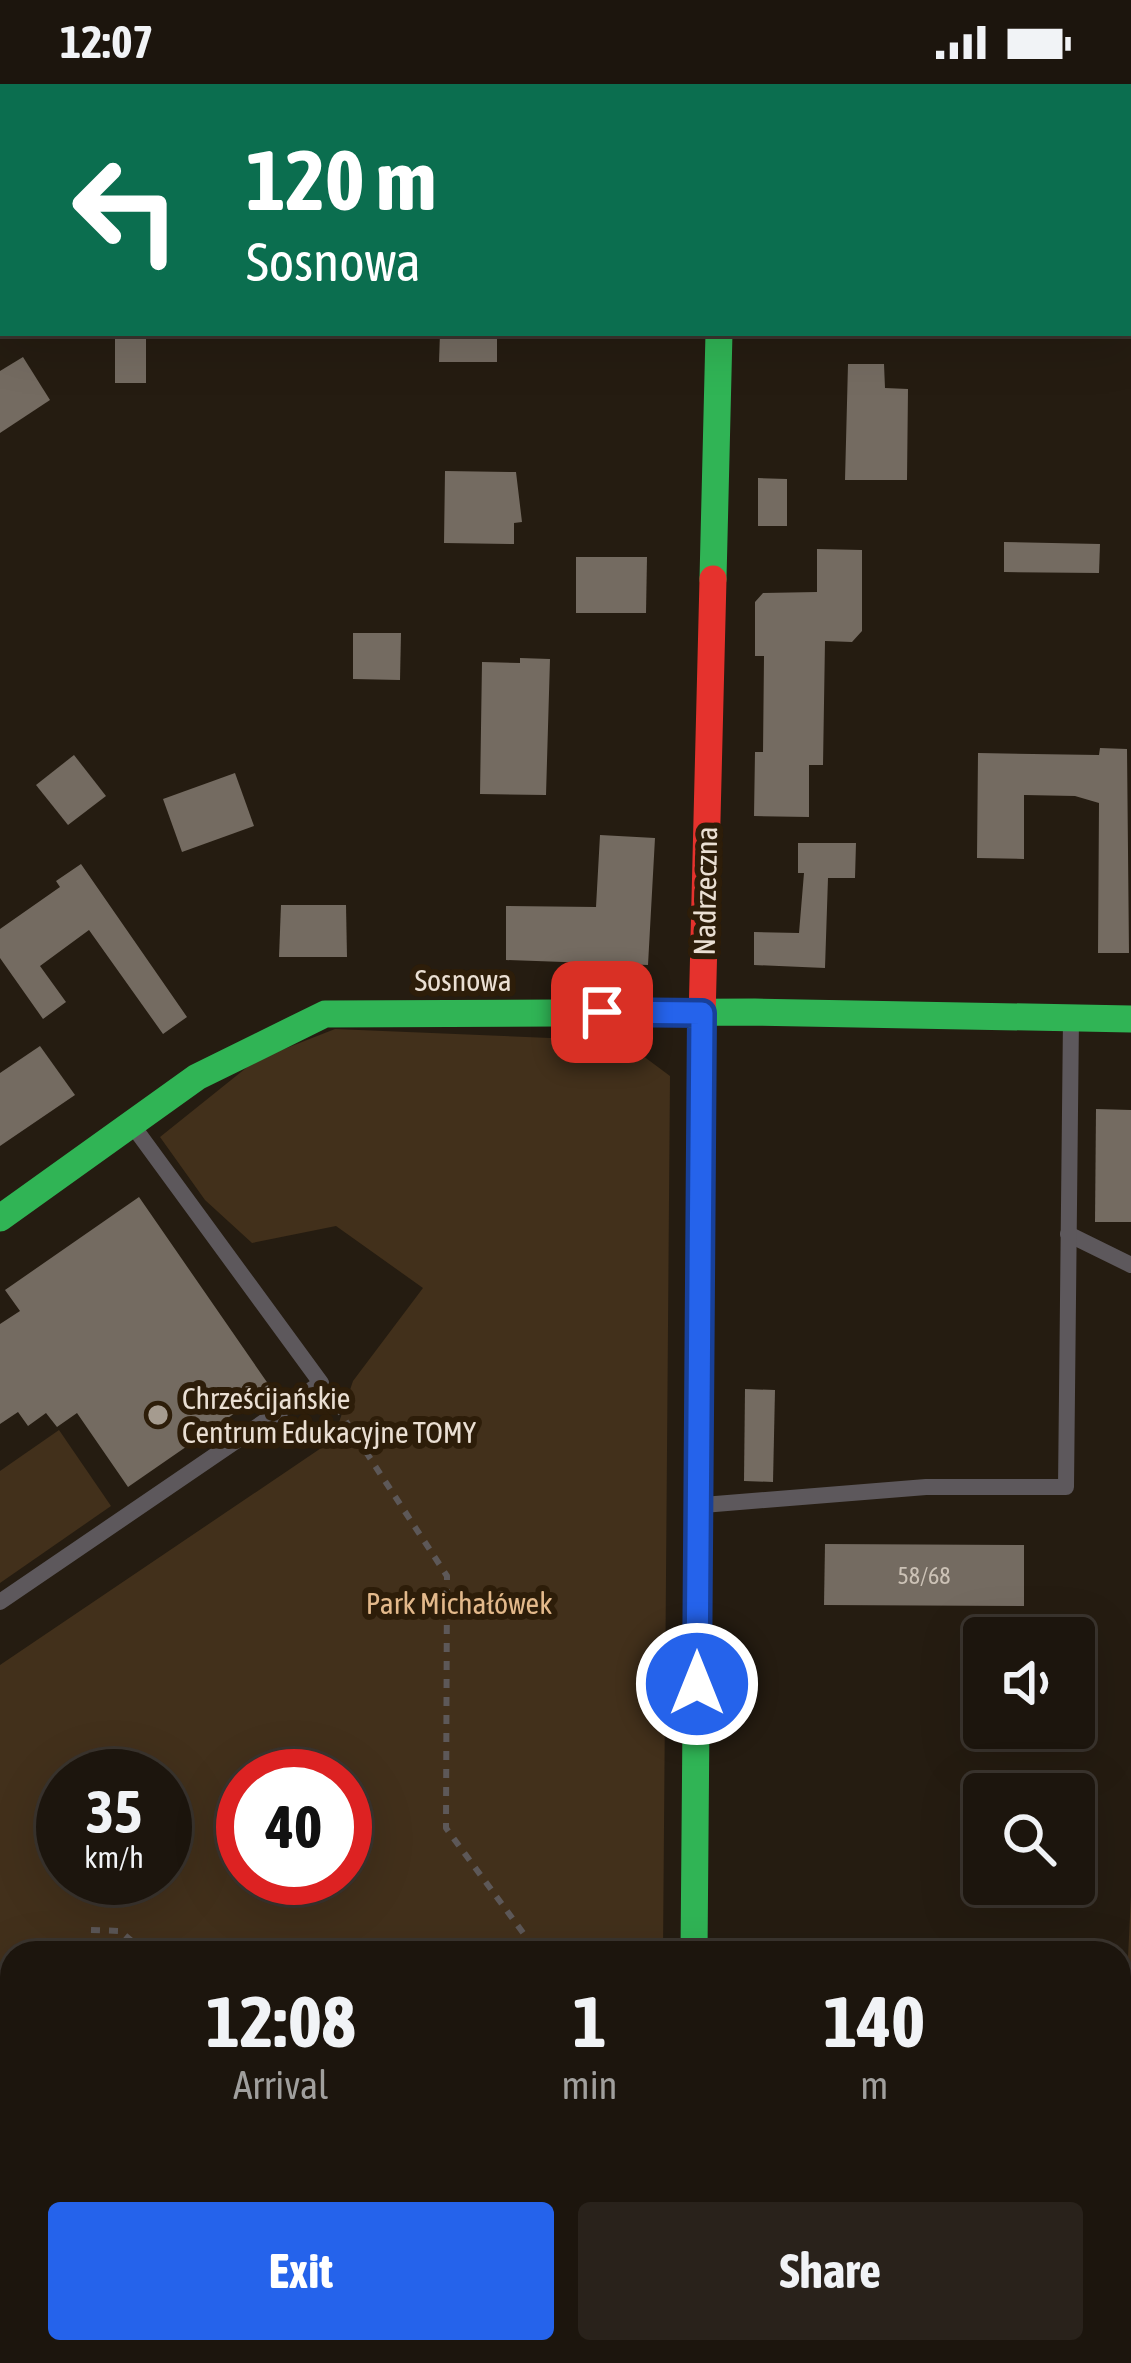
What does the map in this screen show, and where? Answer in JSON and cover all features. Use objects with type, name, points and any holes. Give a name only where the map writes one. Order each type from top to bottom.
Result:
[{"type":"street","name":"Nadrzeczna","points":[[694,1941],[702,1013],[719,336]]},
{"type":"street","name":"Sosnowa","points":[[0,1217],[278,1030],[326,1014],[1131,1018]]},
{"type":"lane","points":[[698,1505],[926,1487],[1066,1487],[1070,1017]]},
{"type":"lane","points":[[0,1601],[321,1383],[133,1126]]},
{"type":"lane","points":[[1068,1234],[1131,1265]]},
{"type":"path","points":[[321,1383],[447,1576],[446,1828],[529,1941]]},
{"type":"path","points":[[91,1930],[120,1931],[132,1941]]},
{"type":"green space","name":"Park Michałówek","points":[[335,1029],[623,1041],[670,1076],[663,1941],[0,1941],[0,1665],[333,1440],[353,1381],[423,1288],[336,1226],[252,1243],[205,1200],[160,1137],[256,1060]]},
{"type":"green space","points":[[59,1430],[111,1506],[0,1583],[0,1471]]},
{"type":"building","points":[[115,336],[146,336],[146,383],[115,383]]},
{"type":"building","points":[[440,336],[497,336],[497,362],[439,362]]},
{"type":"building","points":[[23,357],[50,400],[0,433],[0,371]]},
{"type":"building","points":[[848,364],[884,364],[885,388],[908,389],[907,480],[845,480]]},
{"type":"building","points":[[445,471],[516,472],[522,522],[514,523],[514,544],[444,543]]},
{"type":"building","points":[[758,478],[787,479],[787,526],[758,526]]},
{"type":"building","points":[[1004,542],[1100,544],[1099,573],[1004,572]]},
{"type":"building","points":[[817,549],[862,550],[862,631],[852,642],[825,641],[823,765],[809,765],[809,817],[754,816],[755,752],[763,752],[764,656],[755,656],[755,602],[763,593],[817,592]]},
{"type":"building","points":[[576,557],[647,557],[646,613],[576,613]]},
{"type":"building","points":[[353,633],[401,633],[400,680],[353,679]]},
{"type":"building","points":[[520,658],[550,659],[546,795],[480,794],[482,662],[520,663]]},
{"type":"building","points":[[1100,748],[1127,749],[1129,953],[1098,953],[1099,803],[1075,796],[1024,795],[1024,859],[977,858],[978,753],[1099,755]]},
{"type":"building","points":[[74,755],[106,796],[68,825],[36,785]]},
{"type":"building","points":[[235,773],[254,826],[182,852],[163,799]]},
{"type":"building","points":[[600,835],[655,838],[648,965],[506,960],[506,906],[596,907]]},
{"type":"building","points":[[798,843],[856,843],[855,878],[828,878],[825,968],[754,965],[754,932],[799,933],[804,873],[798,873]]},
{"type":"building","points":[[81,864],[187,1017],[163,1034],[89,930],[40,966],[66,1002],[43,1019],[0,958],[0,929],[60,887],[56,881]]},
{"type":"building","points":[[281,905],[346,905],[347,957],[279,957]]},
{"type":"building","points":[[40,1046],[75,1095],[0,1146],[0,1073]]},
{"type":"building","points":[[1096,1109],[1131,1110],[1131,1222],[1095,1222]]},
{"type":"building","points":[[139,1197],[271,1388],[128,1487],[77,1413],[57,1427],[46,1413],[28,1426],[18,1412],[0,1424],[0,1324],[20,1311],[5,1290]]},
{"type":"building","points":[[745,1389],[775,1390],[773,1482],[744,1481]]},
{"type":"building","points":[[825,1544],[1024,1545],[1024,1606],[824,1605]]},
{"type":"traffic: fast","points":[[713,579],[719,336]]},
{"type":"traffic: fast","points":[[0,1218],[197,1077],[325,1014],[755,1012],[1131,1019]]},
{"type":"traffic: fast","points":[[694,1941],[702,1019]]},
{"type":"traffic: jam","points":[[702,1019],[713,579]]},
{"type":"place","name":"Chrześcijańskie Centrum Edukacyjne TOMY","points":[[158,1415]]},
{"type":"route","points":[[602,1012],[702,1013],[697,1684]]}]
